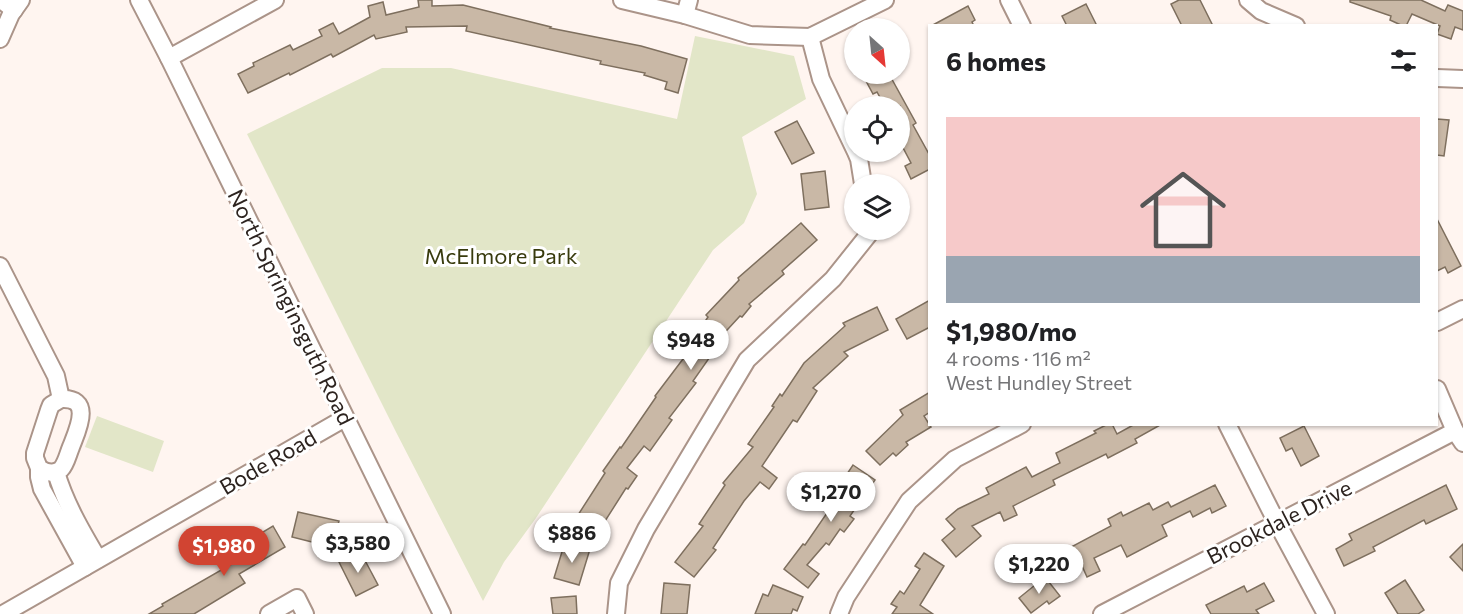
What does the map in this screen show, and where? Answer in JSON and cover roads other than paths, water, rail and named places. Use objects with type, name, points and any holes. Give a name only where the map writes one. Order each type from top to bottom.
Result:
[{"type":"street","name":"North Springinsguth Road","points":[[139,0],[442,614]]},
{"type":"street","points":[[169,58],[275,0]]},
{"type":"street","points":[[622,0],[687,7],[750,35],[810,37],[885,0]]},
{"type":"street","points":[[1008,0],[1021,24]]},
{"type":"street","points":[[1248,0],[1261,11],[1291,24]]},
{"type":"street","points":[[0,39],[12,3]]},
{"type":"street","points":[[810,37],[821,79],[844,128]]},
{"type":"street","points":[[1438,78],[1463,79]]},
{"type":"street","points":[[616,614],[619,583],[646,529],[747,360],[833,279],[864,240]]},
{"type":"street","points":[[0,266],[56,376],[61,399]]},
{"type":"street","points":[[1438,322],[1463,309]]},
{"type":"street","points":[[1438,391],[1459,437]]},
{"type":"street","points":[[39,468],[49,473],[56,472],[63,467],[82,415],[81,410],[73,401],[61,399],[51,405],[35,458],[42,489],[92,563]]},
{"type":"street","name":"Bode Road","points":[[3,614],[345,418]]},
{"type":"street","points":[[839,614],[846,597],[909,501],[955,459],[1018,426]]},
{"type":"street","points":[[1228,426],[1277,524],[1326,614]]},
{"type":"street","name":"Brookdale Drive","points":[[1102,614],[1277,524],[1459,437]]},
{"type":"street","points":[[56,472],[81,530],[92,563]]},
{"type":"street","points":[[269,614],[297,598],[305,614]]},
{"type":"park label","name":"McElmore Park","points":[[501,256]]}]
